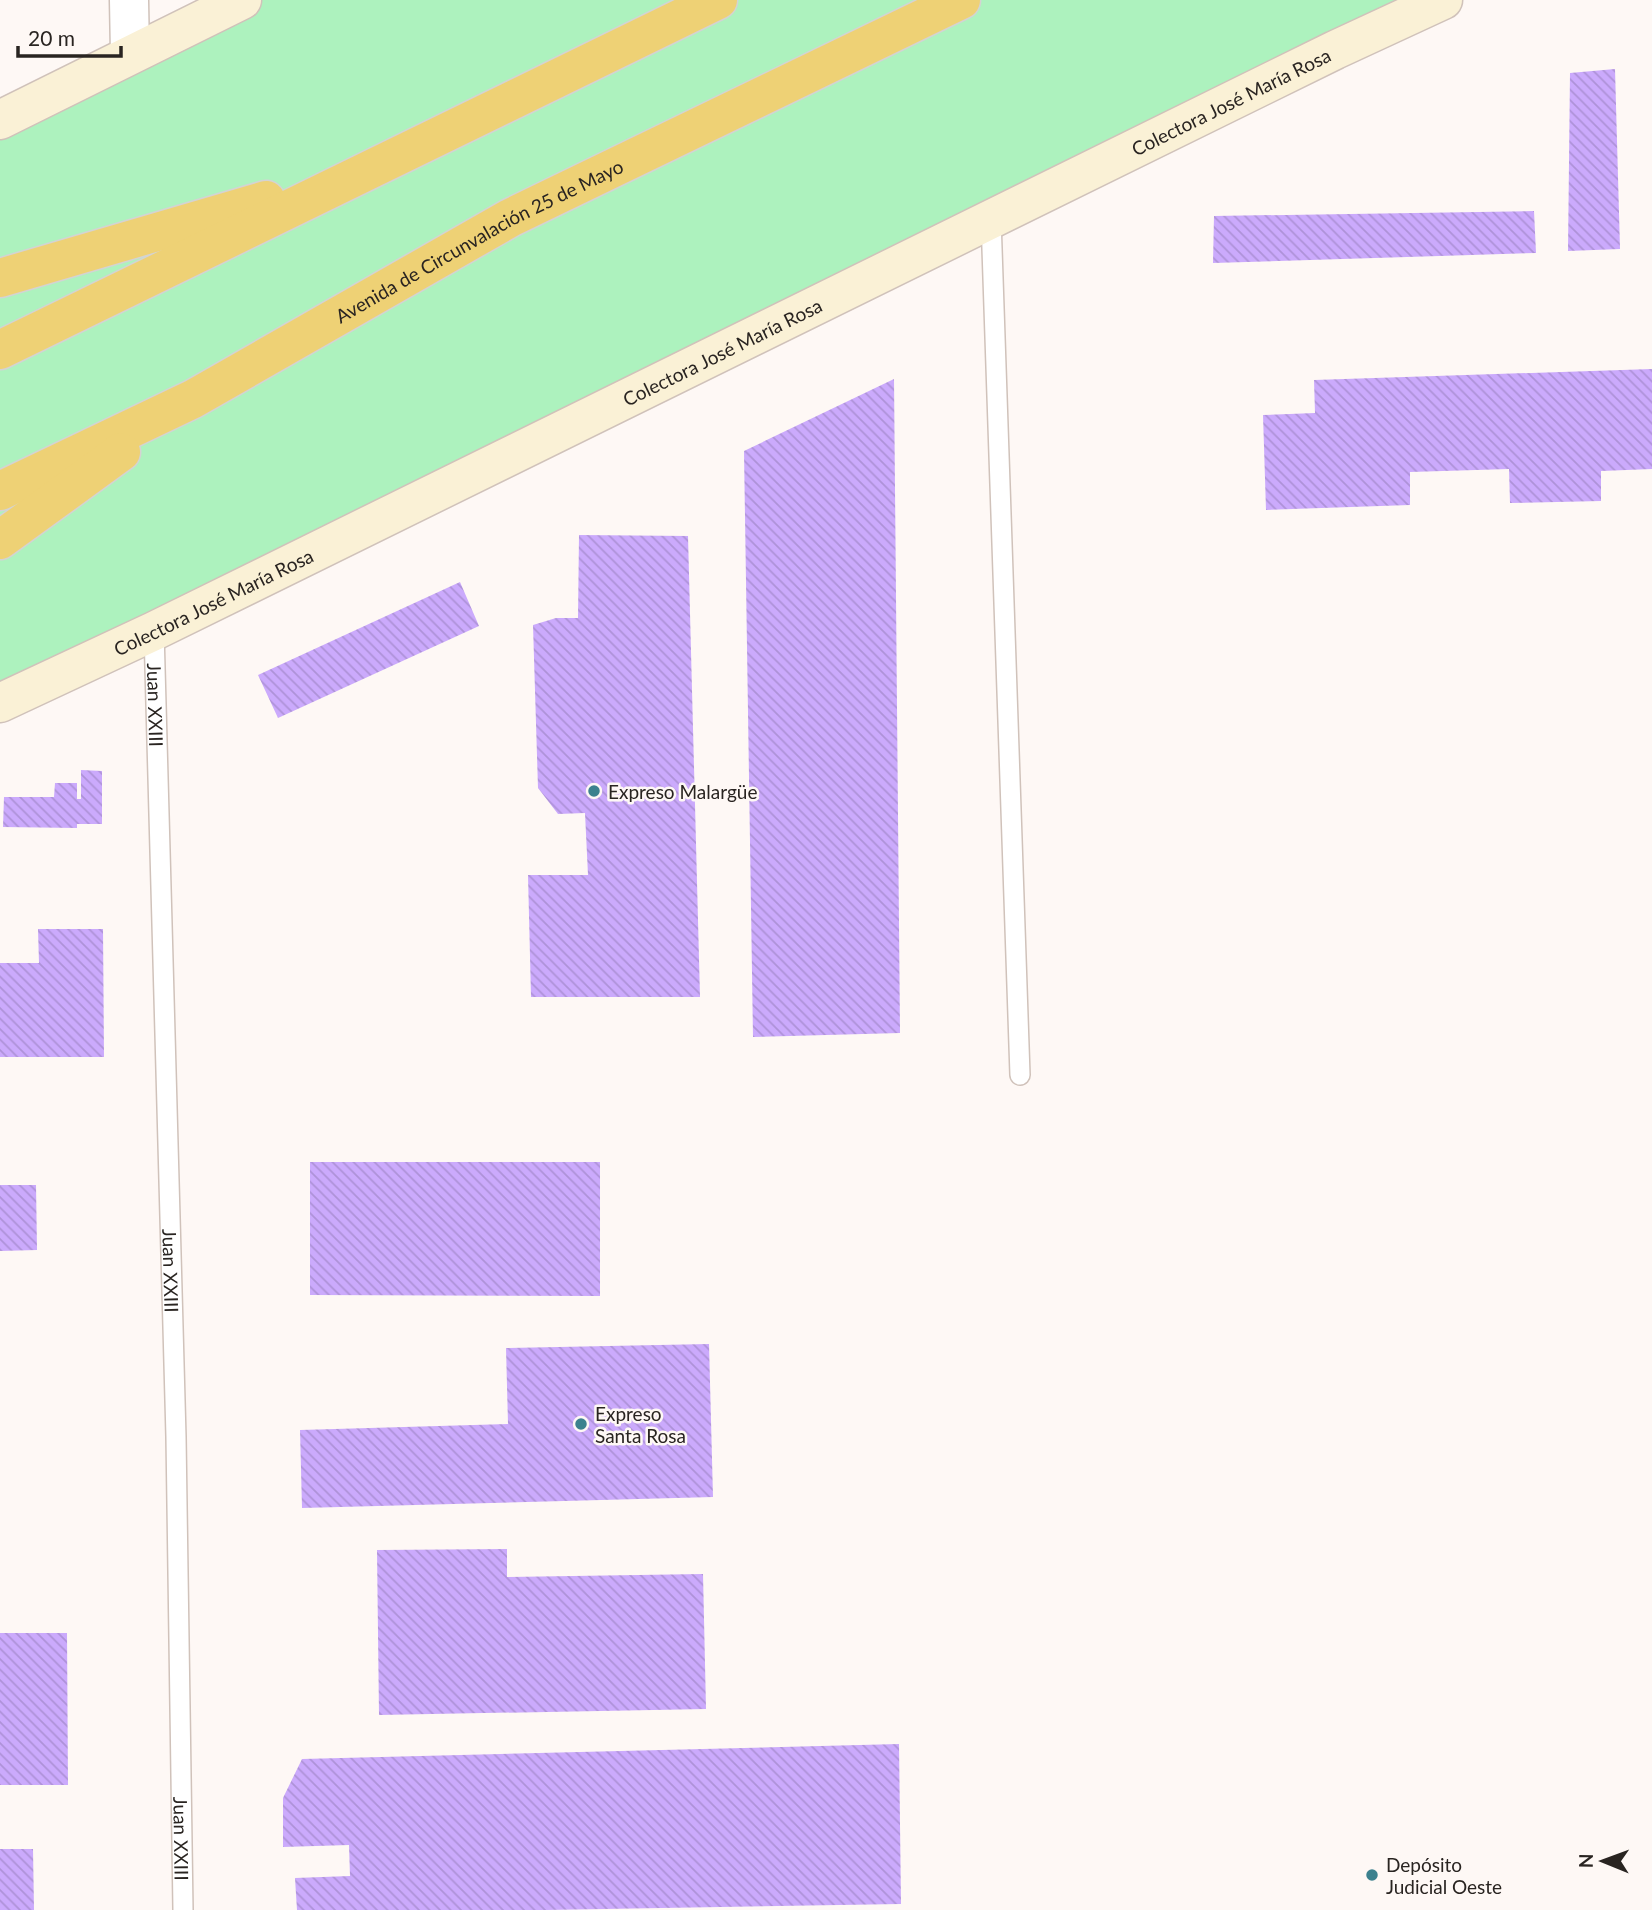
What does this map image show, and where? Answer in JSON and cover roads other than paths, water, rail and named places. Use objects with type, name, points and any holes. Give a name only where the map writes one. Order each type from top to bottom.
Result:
[{"type":"highway","points":[[0,350],[718,0]]},
{"type":"highway","name":"Avenida de Circunvalación 25 de Mayo","points":[[0,491],[193,399],[510,218],[961,0]]},
{"type":"highway","points":[[0,278],[372,169]]},
{"type":"highway","points":[[0,540],[193,399]]},
{"type":"main road","points":[[0,120],[242,0]]},
{"type":"main road","name":"Colectora José María Rosa","points":[[0,703],[154,631],[1335,50],[1443,0]]},
{"type":"street","points":[[129,0],[130,54]]},
{"type":"lane","points":[[991,219],[1020,1075]]},
{"type":"lane","name":"Juan XXIII","points":[[154,631],[176,1450],[183,1910]]},
{"type":"place","name":"Expreso Malargüe","points":[[594,791]]},
{"type":"place","name":"Expreso Santa Rosa","points":[[581,1424]]},
{"type":"place","name":"Depósito Judicial Oeste","points":[[1372,1875]]}]
